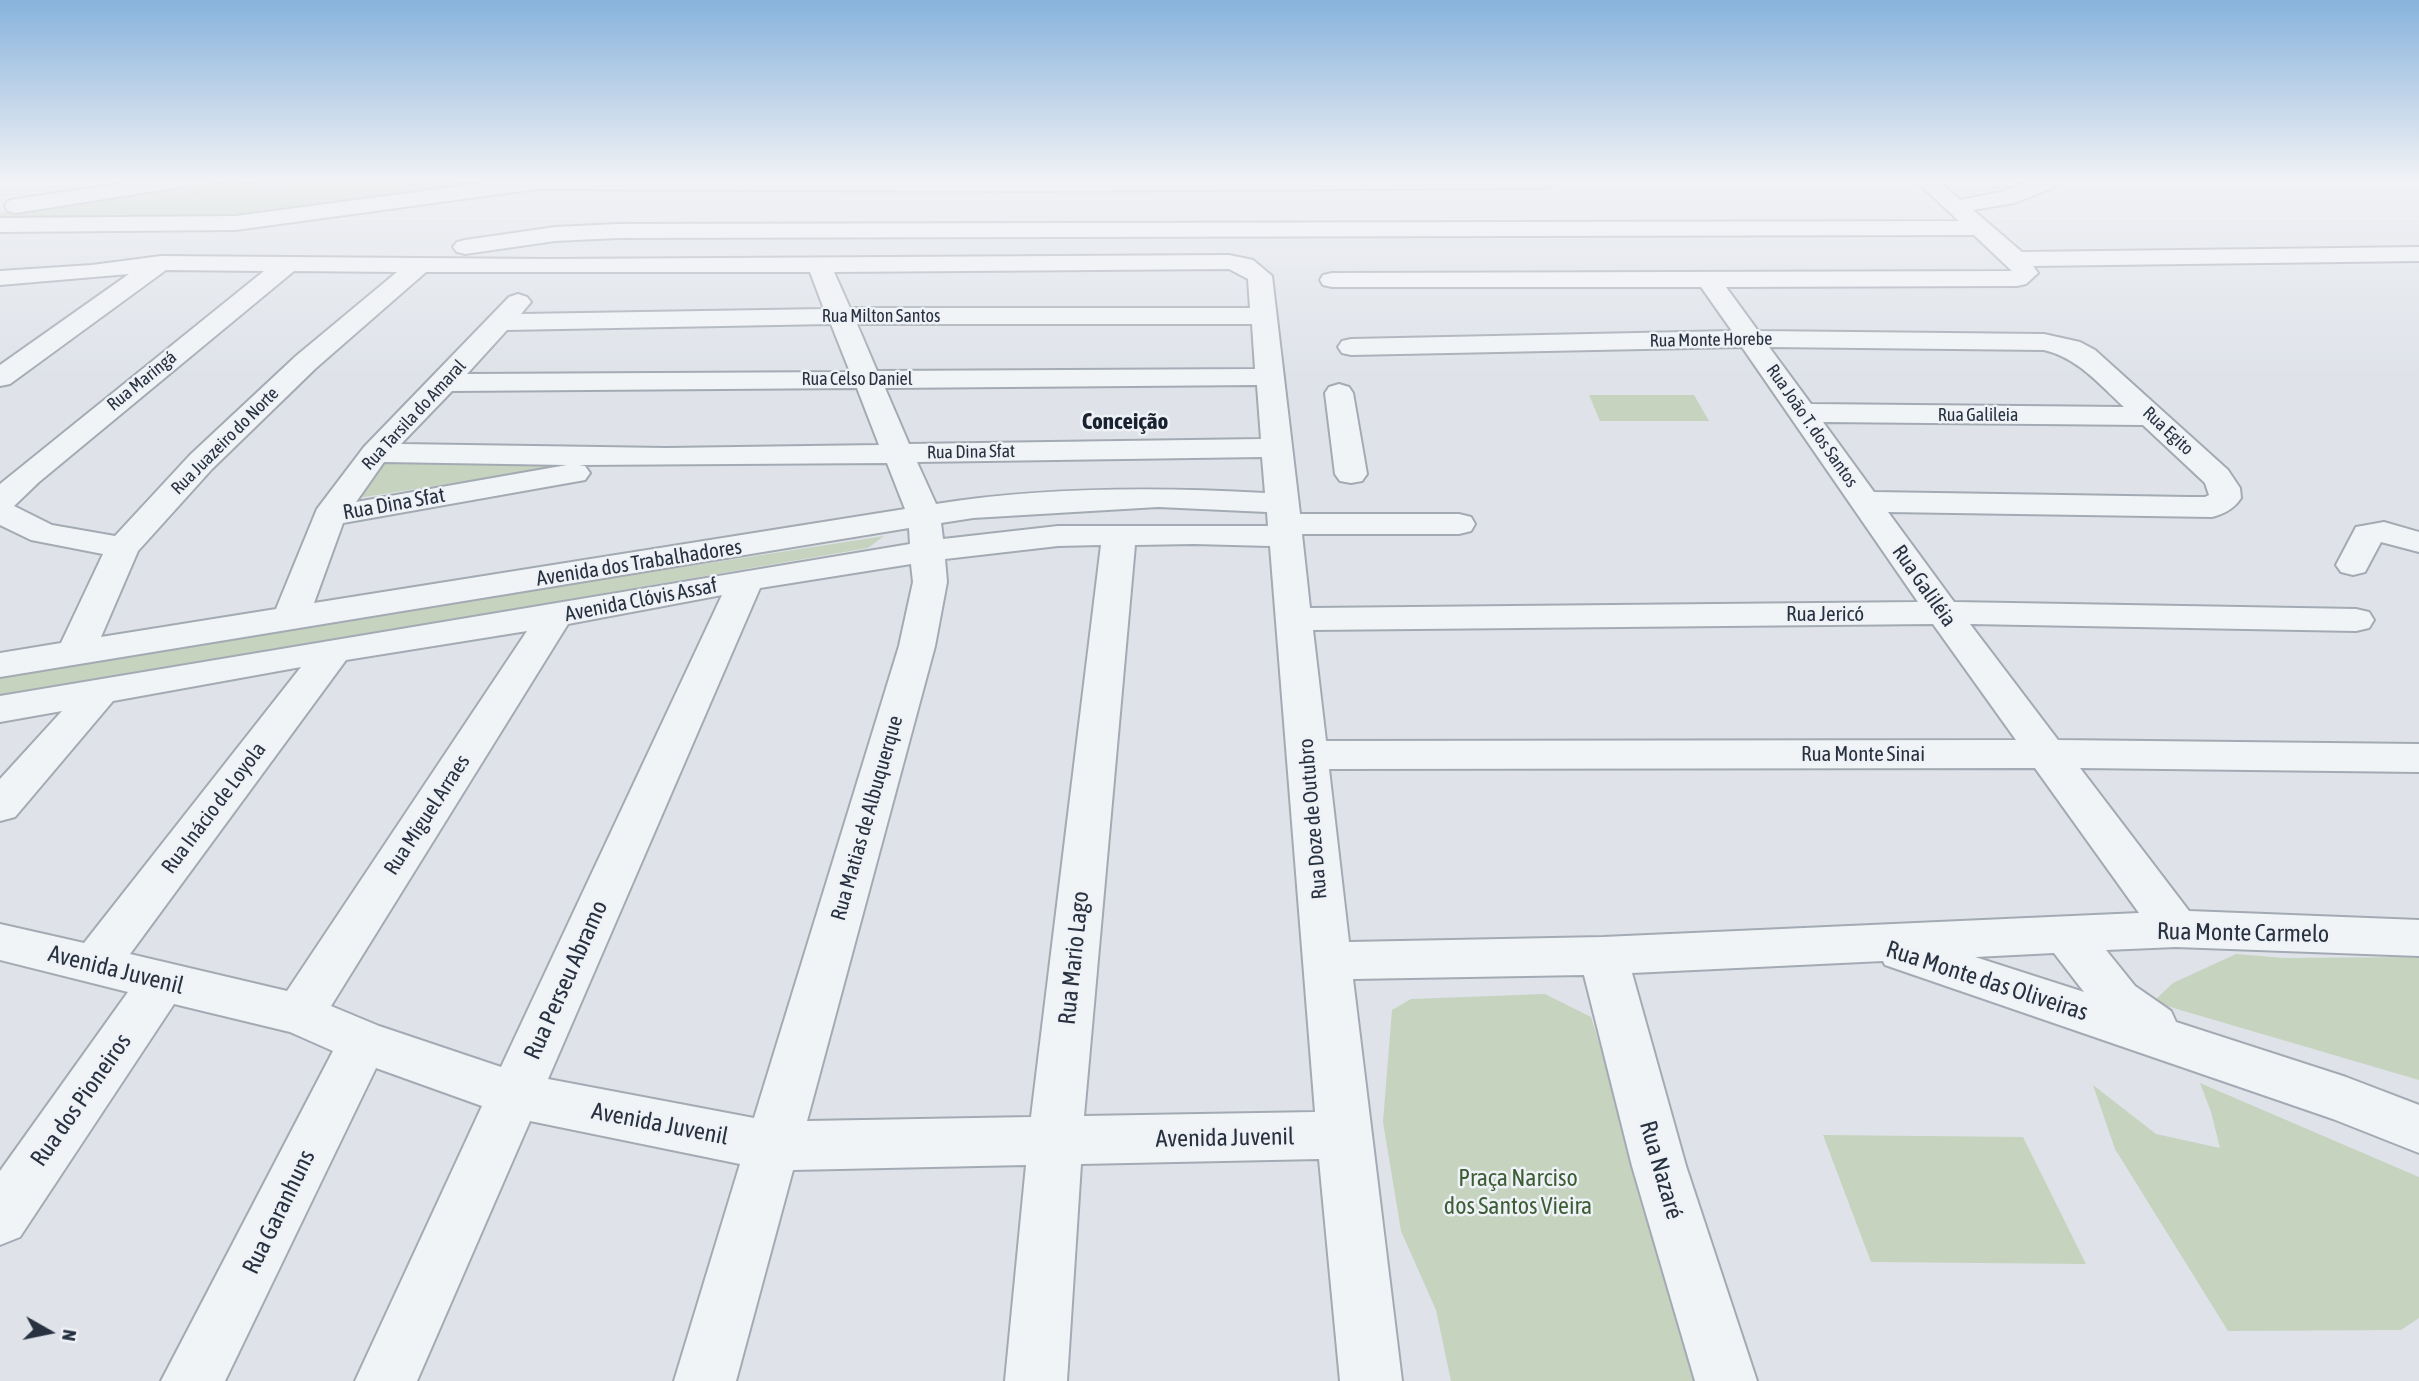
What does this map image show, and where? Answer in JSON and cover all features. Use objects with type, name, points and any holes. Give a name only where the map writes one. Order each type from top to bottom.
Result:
[{"type":"street","points":[[92,272],[131,246]]},
{"type":"street","points":[[359,263],[474,246]]},
{"type":"street","points":[[0,278],[92,272],[161,263],[549,266],[1002,262],[1006,246]]},
{"type":"street","points":[[2000,246],[2021,266],[2419,254]]},
{"type":"street","name":"Rua Doze de Outubro","points":[[1002,262],[1229,262],[1244,265],[1260,276],[1326,961],[1371,1381]]},
{"type":"street","points":[[0,378],[161,263]]},
{"type":"street","name":"Rua Matias de Albuquerque","points":[[705,1381],[917,646],[930,582],[926,533],[869,379],[818,263]]},
{"type":"street","name":"Rua Maringá","points":[[0,502],[57,450],[288,264]]},
{"type":"street","name":"Rua Juazeiro do Norte","points":[[75,653],[123,548],[201,462],[306,362],[421,264]]},
{"type":"street","name":"Rua Tarsila do Amaral","points":[[290,619],[329,516],[375,453],[444,383],[549,266]]},
{"type":"street","points":[[1332,280],[1986,280],[2017,279],[2021,266]]},
{"type":"street","points":[[0,294],[30,277]]},
{"type":"street","name":"Rua João T. dos Santos","points":[[1710,282],[1866,502]]},
{"type":"street","name":"Rua Milton Santos","points":[[500,322],[841,316],[1263,316]]},
{"type":"street","name":"Rua Monte Horebe","points":[[1351,347],[1749,339],[2018,340],[2070,348]]},
{"type":"street","name":"Rua Egito","points":[[1866,502],[2212,507],[2225,498],[2224,488],[2217,477],[2098,367],[2070,348]]},
{"type":"street","name":"Rua Celso Daniel","points":[[444,383],[1270,377]]},
{"type":"street","points":[[1339,393],[1351,474]]},
{"type":"street","name":"Rua Galileia","points":[[1804,413],[2152,416]]},
{"type":"street","name":"Rua Dina Sfat","points":[[375,453],[666,457],[1277,448]]},
{"type":"street","name":"Rua Dina Sfat","points":[[329,516],[666,457]]},
{"type":"street","name":"Avenida dos Trabalhadores","points":[[0,665],[290,619],[926,533],[973,508],[1112,498],[1199,498],[1284,521]]},
{"type":"street","name":"Rua Galiléia","points":[[1866,502],[2046,754],[2176,929]]},
{"type":"street","points":[[0,512],[43,533],[123,548]]},
{"type":"street","points":[[1284,521],[1459,524]]},
{"type":"street","name":"Avenida Clóvis Assaf","points":[[0,709],[334,650],[555,617],[746,580],[926,533],[1046,537],[1119,535],[1284,521]]},
{"type":"street","points":[[2353,565],[2368,534],[2384,532],[2419,542]]},
{"type":"street","name":"Rua Mario Lago","points":[[1036,1381],[1055,1142],[1119,535]]},
{"type":"street","name":"Rua Perseu Abramo","points":[[386,1381],[746,580]]},
{"type":"street","name":"Rua Jericó","points":[[1294,619],[1944,613],[2356,620]]},
{"type":"street","name":"Rua Miguel Arraes","points":[[299,1014],[555,617]]},
{"type":"street","name":"Rua Inácio de Loyola","points":[[94,967],[334,650]]},
{"type":"street","points":[[0,806],[100,692]]},
{"type":"street","name":"Rua Monte Sinai","points":[[1307,755],[2046,754],[2419,758]]},
{"type":"street","name":"Rua Monte Carmelo","points":[[1880,944],[2176,929],[2419,939]]},
{"type":"street","points":[[2067,936],[2118,1000],[2144,1021],[2180,1043],[2241,1065]]},
{"type":"street","name":"Avenida Juvenil","points":[[0,942],[94,967],[299,1014],[363,1042],[514,1095],[772,1146],[1344,1135]]},
{"type":"street","name":"Rua Monte das Oliveiras","points":[[1326,961],[1603,956],[1880,944],[2346,1100],[2419,1129]]},
{"type":"street","name":"Rua Nazaré","points":[[1603,956],[1659,1166],[1726,1381]]},
{"type":"street","name":"Rua dos Pioneiros","points":[[0,1218],[163,982]]},
{"type":"street","name":"Rua Garanhuns","points":[[192,1381],[228,1315],[363,1042]]},
{"type":"green space","points":[[1589,395],[1694,395],[1709,421],[1600,421]]},
{"type":"green space","points":[[376,462],[590,462],[351,499]]},
{"type":"green space","points":[[884,536],[868,548],[0,697],[0,673]]},
{"type":"green space","points":[[2236,954],[2284,958],[2419,957],[2419,1080],[2153,1002],[2173,983]]},
{"type":"green space","name":"Praça Narciso dos Santos Vieira","points":[[1545,994],[1591,1017],[1704,1381],[1451,1381],[1436,1310],[1401,1231],[1383,1122],[1392,1010],[1411,999]]},
{"type":"green space","points":[[2200,1083],[2419,1177],[2419,1318],[2401,1330],[2228,1331],[2115,1149],[2093,1085],[2156,1134],[2220,1148]]},
{"type":"green space","points":[[1823,1135],[2023,1137],[2086,1264],[1871,1262]]},
{"type":"district","name":"Conceição","points":[[1125,422]]}]
